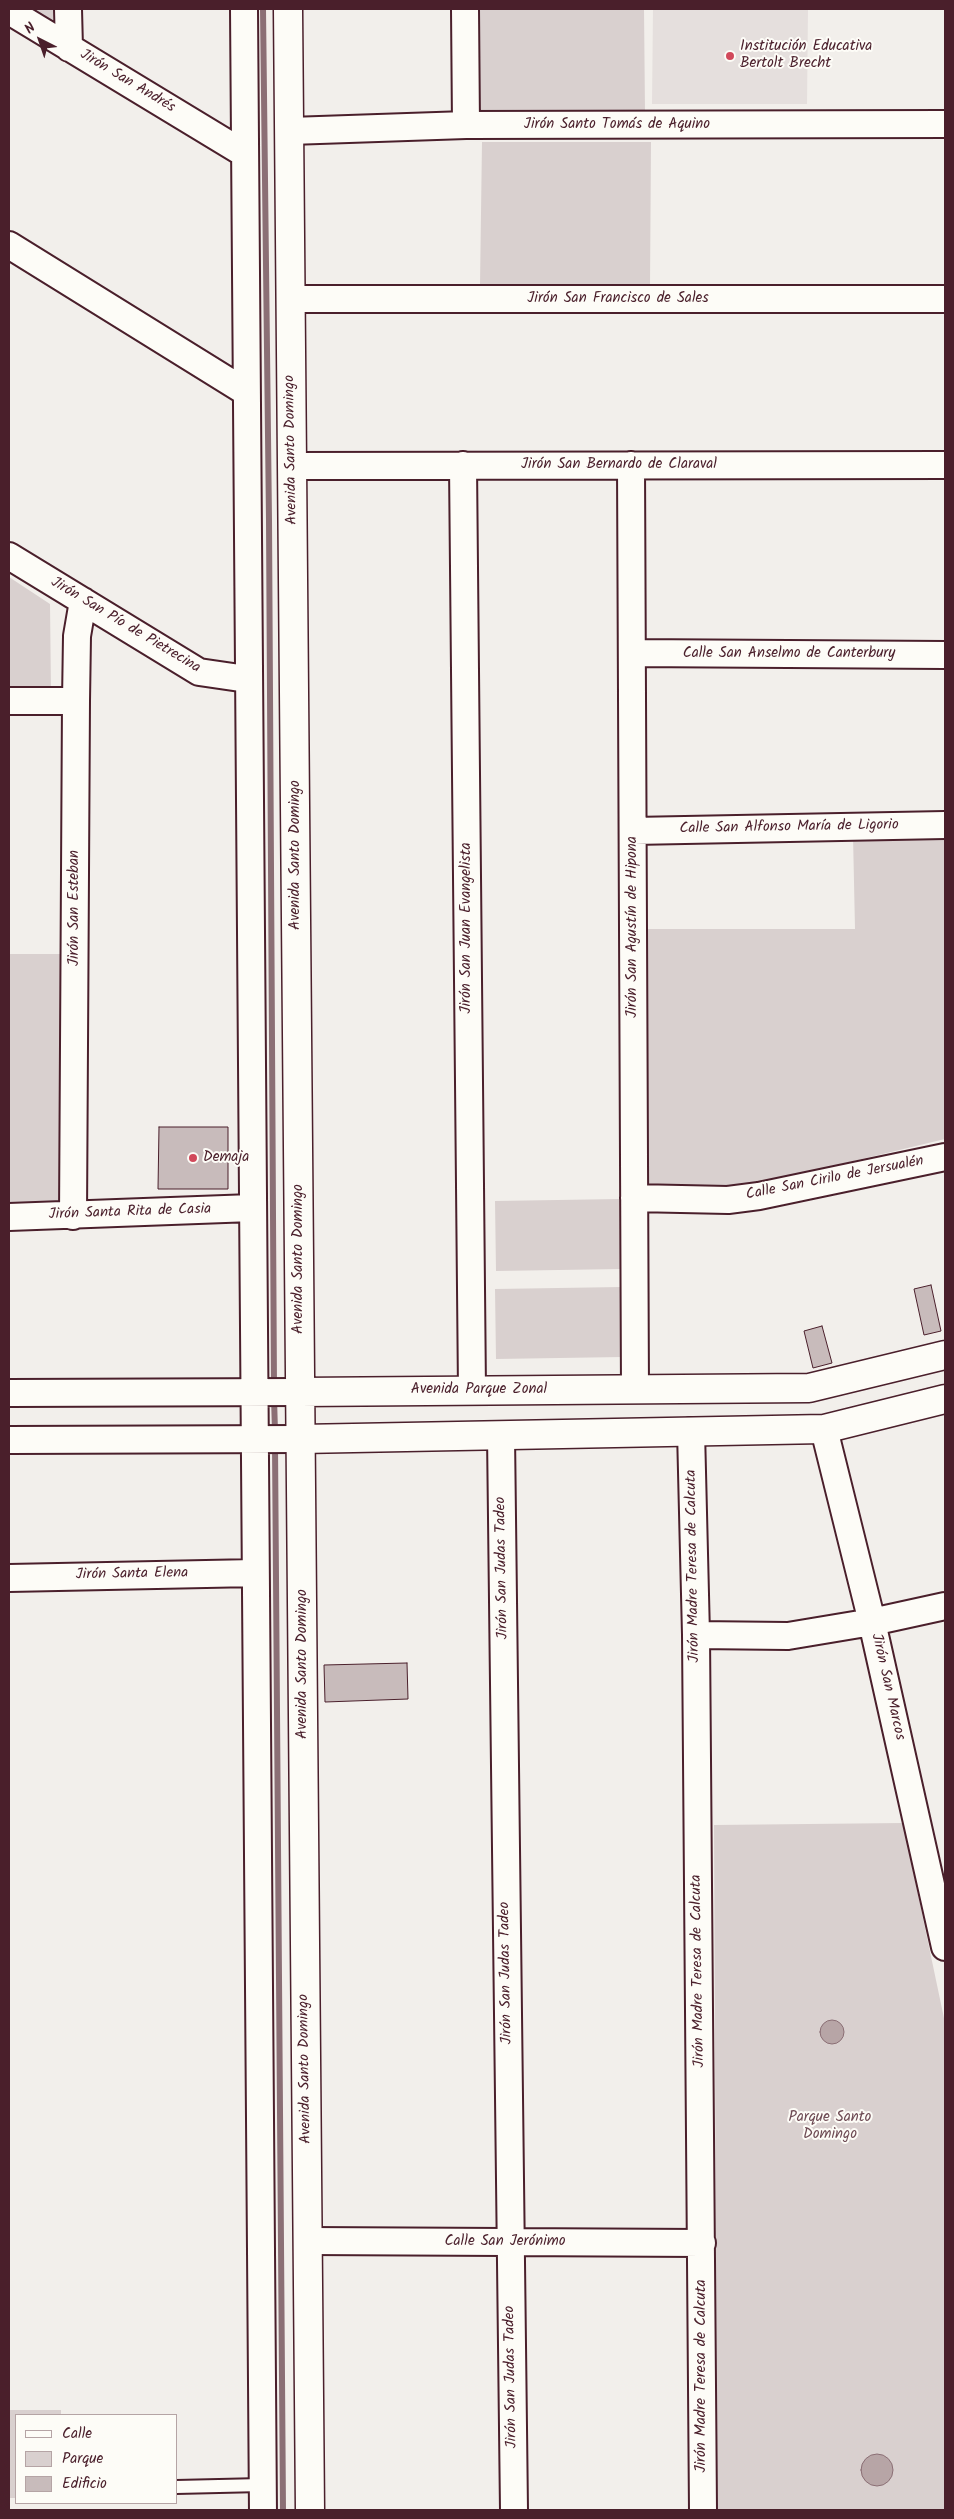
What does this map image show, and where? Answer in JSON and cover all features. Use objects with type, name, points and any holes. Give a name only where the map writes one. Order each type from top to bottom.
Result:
[{"type":"main road","name":"Avenida Santo Domingo","points":[[288,9],[310,2510]]},
{"type":"main road","name":"Avenida Parque Zonal","points":[[300,1392],[809,1388],[945,1355]]},
{"type":"main road","points":[[301,1439],[824,1429],[945,1399]]},
{"type":"street","points":[[68,9],[69,48]]},
{"type":"street","points":[[244,9],[253,1392],[263,2498]]},
{"type":"street","points":[[465,9],[466,125]]},
{"type":"street","name":"Jirón San Andrés","points":[[9,11],[245,154]]},
{"type":"street","name":"Jirón Santo Tomás de Aquino","points":[[290,131],[466,125],[945,124]]},
{"type":"street","points":[[9,245],[246,392]]},
{"type":"street","name":"Jirón San Francisco de Sales","points":[[291,299],[945,299]]},
{"type":"street","name":"Jirón San Juan Evangelista","points":[[464,465],[472,1390]]},
{"type":"street","name":"Jirón San Agustín de Hipona","points":[[631,465],[634,1389]]},
{"type":"street","name":"Jirón San Bernardo de Claraval","points":[[292,466],[945,465]]},
{"type":"street","name":"Jirón San Pío de Pietrecina","points":[[9,556],[199,672],[248,679]]},
{"type":"street","name":"Jirón San Esteban","points":[[73,1216],[77,636],[83,601]]},
{"type":"street","name":"Calle San Anselmo de Canterbury","points":[[632,653],[945,655]]},
{"type":"street","points":[[9,701],[76,701]]},
{"type":"street","name":"Calle San Alfonso María de Ligorio","points":[[632,831],[945,825]]},
{"type":"street","name":"Calle San Cirilo de Jersualén","points":[[634,1198],[728,1200],[759,1196],[945,1157]]},
{"type":"street","name":"Jirón Santa Rita de Casia","points":[[9,1217],[252,1208]]},
{"type":"street","name":"Avenida Parque Zonal","points":[[9,1393],[300,1392]]},
{"type":"street","name":"Jirón San Marcos","points":[[824,1429],[872,1622],[945,1947]]},
{"type":"street","name":"Jirón Madre Teresa de Calcuta","points":[[691,1431],[696,1635],[703,2510]]},
{"type":"street","name":"Jirón San Judas Tadeo","points":[[501,1435],[514,2510]]},
{"type":"street","points":[[9,1440],[301,1439]]},
{"type":"street","name":"Jirón Santa Elena","points":[[9,1578],[255,1573]]},
{"type":"street","points":[[696,1635],[788,1636],[872,1622],[945,1606]]},
{"type":"street","name":"Calle San Jerónimo","points":[[308,2242],[702,2243]]},
{"type":"lane","points":[[178,2487],[263,2498]]},
{"type":"shaded area","name":"Institución Educativa Bertolt Brecht","points":[[653,9],[808,9],[807,104],[652,104]]},
{"type":"shaded area","points":[[832,2020],[837,2021],[843,2027],[843,2037],[837,2043],[832,2044],[827,2043],[821,2037],[820,2032],[821,2027],[827,2021]]},
{"type":"shaded area","points":[[877,2454],[883,2455],[888,2459],[892,2464],[892,2476],[888,2481],[883,2485],[877,2486],[871,2485],[866,2481],[862,2476],[861,2470],[862,2464],[866,2459],[871,2455]]},
{"type":"green space","points":[[9,9],[53,9],[53,35]]},
{"type":"green space","points":[[477,9],[644,9],[645,112],[477,113]]},
{"type":"green space","points":[[482,142],[651,142],[650,286],[480,285]]},
{"type":"green space","points":[[9,577],[50,604],[51,693],[9,691]]},
{"type":"green space","points":[[945,834],[945,1139],[787,1177],[739,1186],[647,1185],[646,929],[855,929],[853,835]]},
{"type":"green space","points":[[9,954],[60,954],[60,1206],[9,1207]]},
{"type":"green space","points":[[620,1199],[621,1269],[496,1271],[495,1201]]},
{"type":"green space","points":[[621,1287],[622,1357],[496,1359],[495,1289]]},
{"type":"green space","name":"Parque Santo Domingo","points":[[903,1823],[945,2023],[945,2510],[717,2510],[714,1825]]},
{"type":"green space","points":[[9,2410],[61,2410],[61,2414],[15,2414],[15,2498],[9,2498]]},
{"type":"building","name":"Demaja","points":[[159,1127],[228,1127],[228,1189],[158,1189]]},
{"type":"building","points":[[931,1285],[941,1331],[924,1335],[914,1289]]},
{"type":"building","points":[[822,1326],[832,1363],[813,1368],[804,1331]]},
{"type":"building","points":[[407,1663],[408,1699],[325,1702],[324,1665]]},
{"type":"waterway","points":[[263,9],[269,520],[274,1387]]},
{"type":"waterway","points":[[274,1397],[275,1432]]},
{"type":"waterway","points":[[275,1445],[283,2510]]},
{"type":"place","name":"Institución Educativa Bertolt Brecht","points":[[730,56]]},
{"type":"place","name":"Demaja","points":[[193,1158]]}]
